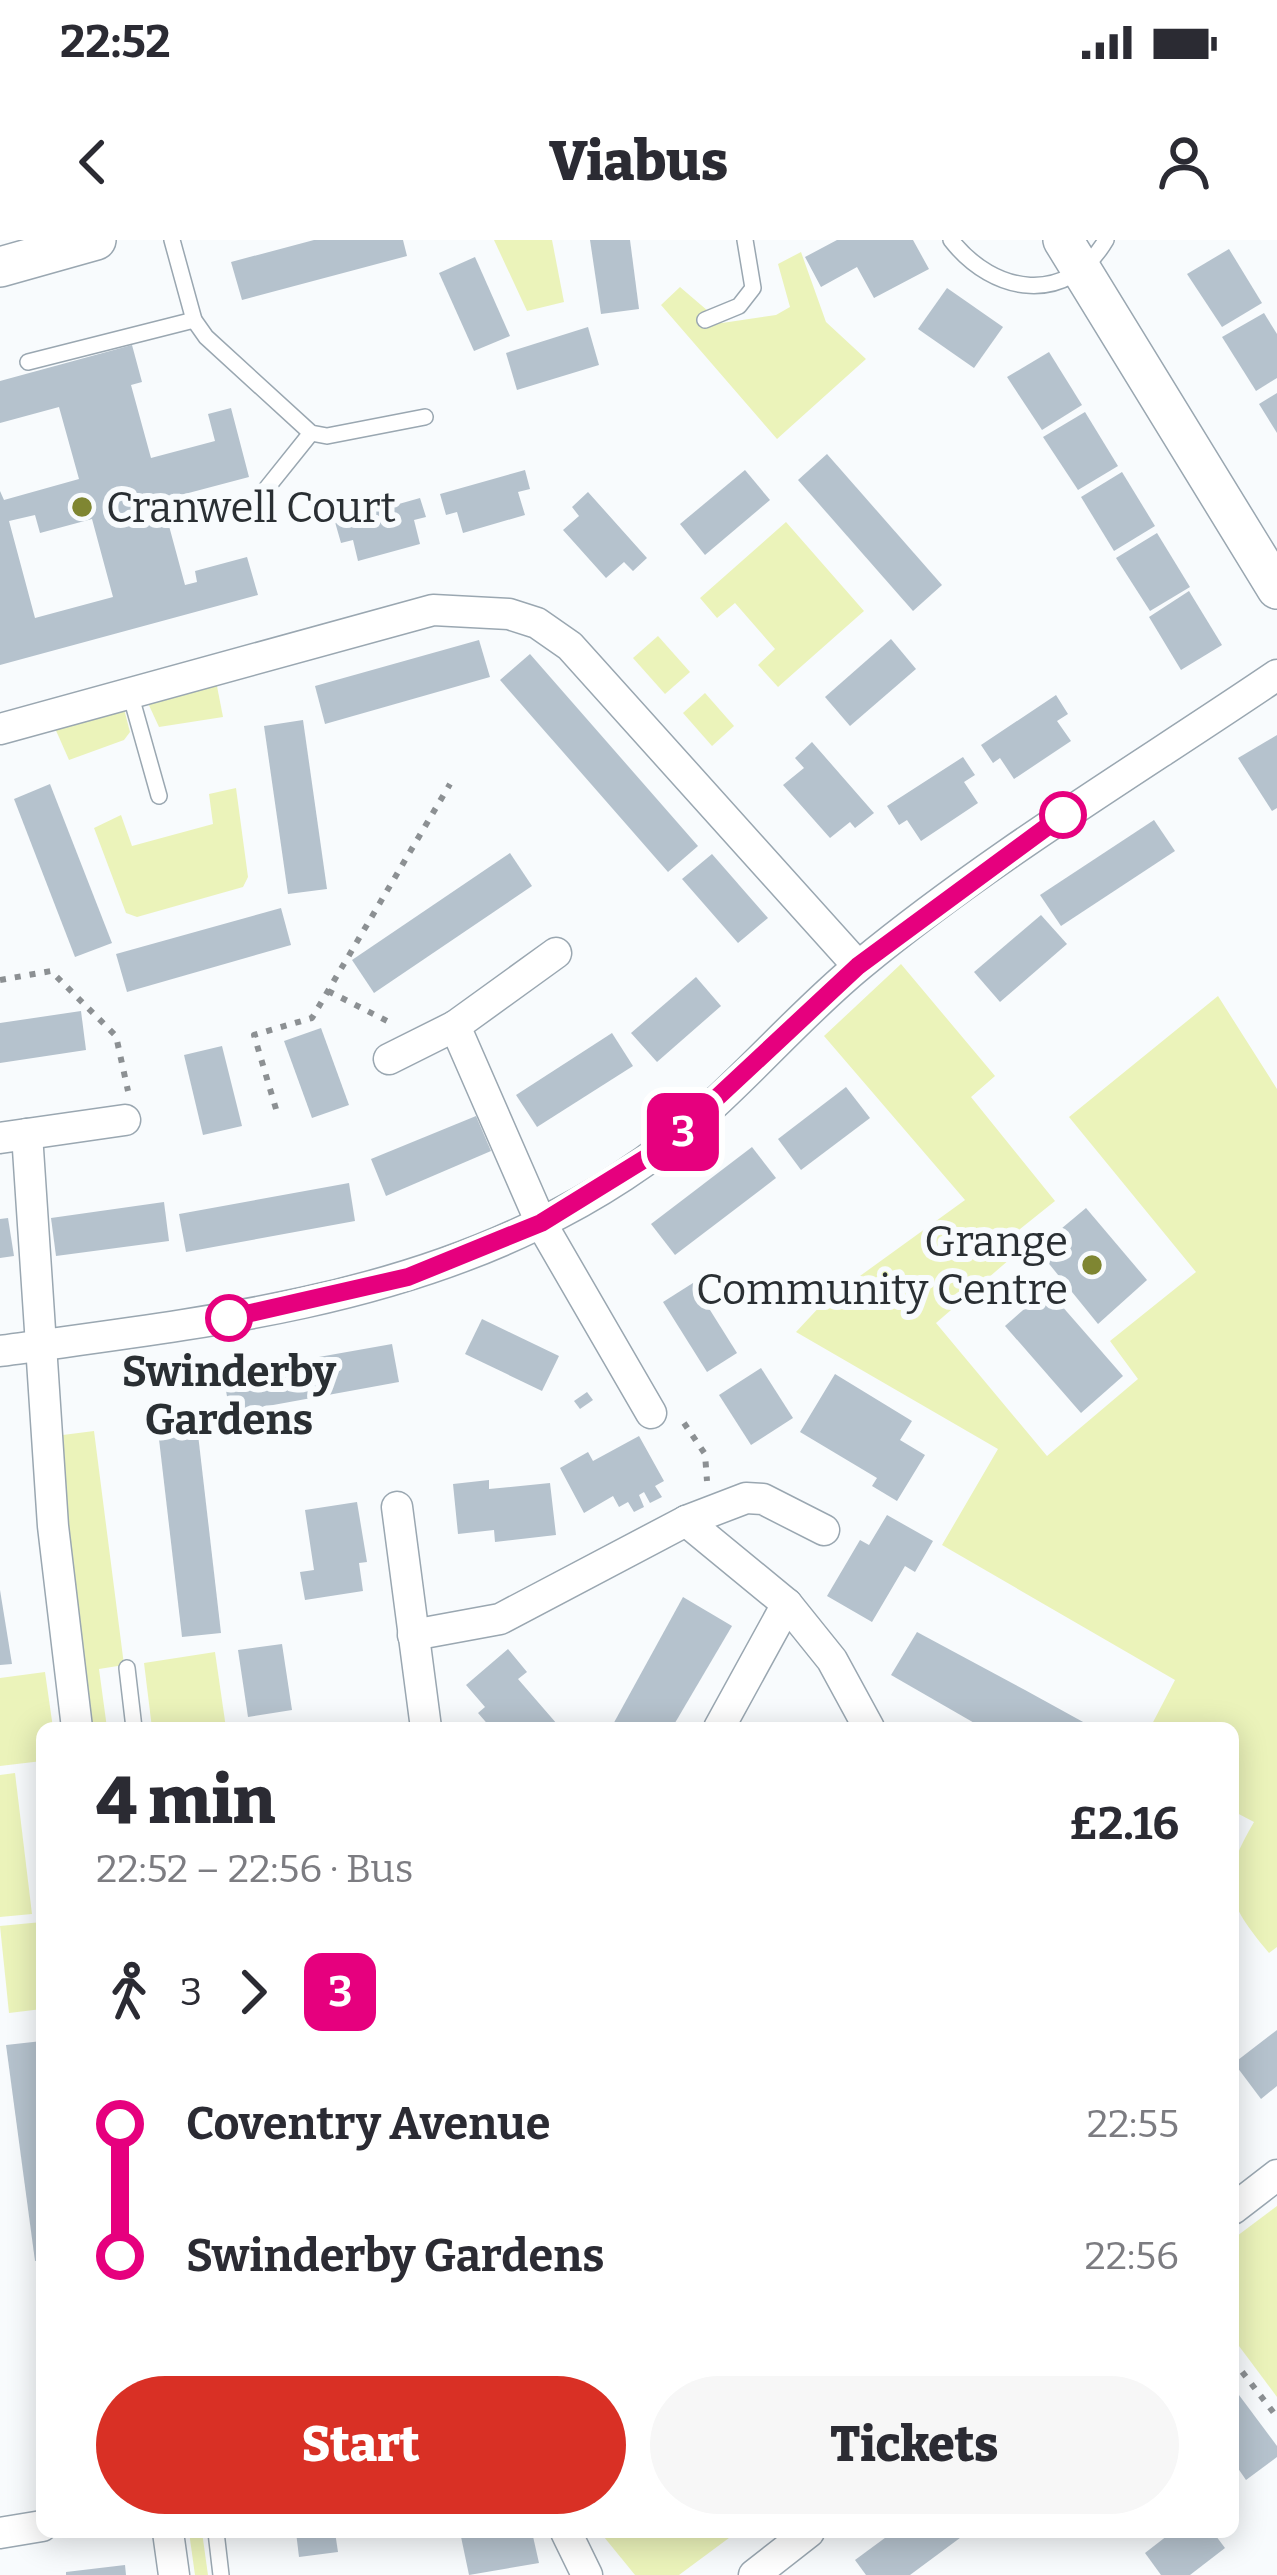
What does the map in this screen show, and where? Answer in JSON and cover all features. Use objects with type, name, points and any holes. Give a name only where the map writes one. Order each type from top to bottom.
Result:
[{"type":"street","points":[[0,267],[96,240]]},
{"type":"street","points":[[1072,255],[1277,589]]},
{"type":"street","points":[[0,729],[433,610],[480,609],[537,623],[569,646],[858,966]]},
{"type":"street","points":[[0,1351],[182,1326],[350,1293],[425,1271],[541,1223],[700,1118],[858,966],[1024,840],[1277,675]]},
{"type":"street","points":[[397,1055],[454,1026],[556,953]]},
{"type":"street","points":[[454,1026],[541,1223],[651,1412]]},
{"type":"street","points":[[76,1722],[14,1136],[125,1120]]},
{"type":"street","points":[[412,1635],[500,1619],[746,1498],[763,1499],[824,1530]]},
{"type":"street","points":[[397,1507],[425,1722]]},
{"type":"street","points":[[698,1518],[787,1604],[832,1660],[865,1722]]},
{"type":"street","points":[[722,1722],[787,1604]]},
{"type":"street","points":[[1239,2199],[1277,2175]]},
{"type":"street","points":[[0,2533],[36,2527]]},
{"type":"street","points":[[169,2538],[174,2575]]},
{"type":"street","points":[[569,2538],[587,2575]]},
{"type":"street","points":[[754,2575],[801,2538]]},
{"type":"lane","points":[[172,240],[194,320],[206,338],[311,433],[327,436],[425,417]]},
{"type":"lane","points":[[705,320],[740,306],[753,288],[745,240]]},
{"type":"lane","points":[[951,240],[969,262],[994,279],[1023,286],[1053,283],[1072,255],[1106,240]]},
{"type":"lane","points":[[28,362],[194,320]]},
{"type":"lane","points":[[250,509],[311,433]]},
{"type":"lane","points":[[130,693],[159,796]]},
{"type":"lane","points":[[127,1668],[133,1722]]},
{"type":"lane","points":[[217,2538],[221,2575]]},
{"type":"path","points":[[276,1109],[254,1034],[312,1018],[450,784]]},
{"type":"path","points":[[0,980],[51,971],[116,1036],[133,1111],[125,1120]]},
{"type":"path","points":[[328,992],[390,1018],[397,1055]]},
{"type":"path","points":[[651,1412],[669,1401],[705,1454],[698,1518]]},
{"type":"path","points":[[1239,2368],[1277,2417]]},
{"type":"green space","points":[[494,240],[552,240],[564,302],[527,311]]},
{"type":"green space","points":[[801,252],[826,322],[866,359],[777,439],[661,305],[680,287],[722,323],[776,315],[790,307],[778,264]]},
{"type":"green space","points":[[786,522],[864,611],[778,687],[758,665],[775,649],[735,603],[717,618],[700,598]]},
{"type":"green space","points":[[658,636],[690,672],[665,694],[633,658]]},
{"type":"green space","points":[[216,681],[223,717],[159,727],[147,701]]},
{"type":"green space","points":[[705,693],[734,726],[712,746],[683,713]]},
{"type":"green space","points":[[123,705],[130,732],[124,740],[69,760],[54,726]]},
{"type":"green space","points":[[236,788],[248,877],[243,887],[137,917],[126,913],[94,828],[121,815],[132,846],[213,824],[209,794]]},
{"type":"green space","points":[[901,964],[995,1076],[971,1097],[1055,1201],[1000,1245],[1010,1259],[936,1323],[1047,1456],[1138,1379],[1110,1341],[1196,1272],[1069,1117],[1218,996],[1277,1089],[1277,1947],[1269,1953],[1239,1911],[1239,1852],[1254,1822],[1239,1814],[1239,1722],[1153,1722],[1175,1680],[942,1545],[998,1449],[796,1332],[824,1302],[965,1200],[824,1036]]},
{"type":"green space","points":[[94,1431],[124,1665],[99,1669],[106,1722],[91,1722],[55,1436]]},
{"type":"green space","points":[[215,1652],[225,1722],[151,1722],[144,1663]]},
{"type":"green space","points":[[45,1672],[52,1722],[36,1722],[36,1762],[0,1766],[0,1678]]},
{"type":"green space","points":[[15,1773],[32,1914],[0,1917],[0,1775]]},
{"type":"green space","points":[[36,1923],[36,2010],[9,2013],[0,1926]]},
{"type":"green space","points":[[1277,2206],[1277,2397],[1239,2346],[1239,2234]]},
{"type":"green space","points":[[190,2538],[203,2538],[208,2575],[195,2575]]},
{"type":"green space","points":[[605,2538],[729,2538],[679,2575],[635,2575]]},
{"type":"building","points":[[314,240],[403,240],[407,256],[242,300],[231,262]]},
{"type":"building","points":[[590,240],[630,240],[639,309],[601,314]]},
{"type":"building","points":[[837,240],[913,240],[929,269],[874,298],[857,267],[821,287],[805,257]]},
{"type":"building","points":[[1229,249],[1262,303],[1222,327],[1187,274]]},
{"type":"building","points":[[475,257],[510,336],[474,351],[439,273]]},
{"type":"building","points":[[947,288],[1003,327],[974,368],[918,329]]},
{"type":"building","points":[[1264,313],[1277,334],[1277,378],[1256,391],[1222,337]]},
{"type":"building","points":[[588,327],[599,365],[517,390],[506,353]]},
{"type":"building","name":"Cranwell Court","points":[[132,345],[142,382],[131,385],[151,458],[215,441],[208,414],[231,408],[249,477],[162,500],[185,585],[197,582],[195,571],[247,557],[258,595],[0,665],[0,491],[4,500],[79,479],[59,407],[0,423],[0,381]],"holes":[[[35,515],[40,533],[92,519],[113,597],[35,618],[9,521]]]},
{"type":"building","points":[[1049,352],[1082,405],[1042,430],[1007,377]]},
{"type":"building","points":[[1277,393],[1277,433],[1259,404]]},
{"type":"building","points":[[1085,412],[1118,466],[1078,490],[1043,437]]},
{"type":"building","points":[[827,454],[942,585],[913,611],[798,480]]},
{"type":"building","points":[[525,470],[530,489],[518,492],[525,515],[463,533],[457,512],[446,515],[440,494]]},
{"type":"building","points":[[745,470],[770,500],[705,555],[680,524]]},
{"type":"building","points":[[1122,472],[1155,526],[1114,551],[1081,497]]},
{"type":"building","points":[[588,492],[647,558],[633,571],[624,562],[606,578],[563,530],[579,516],[572,507]]},
{"type":"building","points":[[420,498],[426,517],[414,520],[420,544],[358,561],[353,540],[341,543],[335,522]]},
{"type":"building","points":[[1157,533],[1190,587],[1150,611],[1116,558]]},
{"type":"building","points":[[1189,591],[1222,645],[1181,670],[1149,617]]},
{"type":"building","points":[[891,639],[916,669],[850,726],[825,697]]},
{"type":"building","points":[[479,640],[490,677],[325,724],[315,686]]},
{"type":"building","points":[[530,654],[698,846],[668,872],[500,680]]},
{"type":"building","points":[[1056,695],[1068,714],[1057,721],[1071,741],[1014,779],[1000,758],[993,763],[981,745]]},
{"type":"building","points":[[303,720],[327,889],[288,894],[264,726]]},
{"type":"building","points":[[1277,735],[1277,808],[1272,811],[1238,758]]},
{"type":"building","points":[[812,742],[874,813],[855,828],[850,822],[830,838],[783,785],[804,768],[795,758]]},
{"type":"building","points":[[963,757],[975,775],[964,782],[978,803],[921,841],[907,820],[899,825],[887,806]]},
{"type":"building","points":[[50,784],[112,943],[75,957],[14,799]]},
{"type":"building","points":[[1154,820],[1175,851],[1061,926],[1040,895]]},
{"type":"building","points":[[510,853],[532,886],[374,993],[352,960]]},
{"type":"building","points":[[712,854],[768,918],[738,943],[682,879]]},
{"type":"building","points":[[281,908],[291,945],[127,992],[116,954]]},
{"type":"building","points":[[1041,915],[1067,944],[1000,1002],[974,972]]},
{"type":"building","points":[[696,977],[721,1006],[657,1062],[631,1033]]},
{"type":"building","points":[[81,1011],[86,1050],[0,1063],[0,1023]]},
{"type":"building","points":[[321,1028],[349,1105],[312,1118],[284,1041]]},
{"type":"building","points":[[612,1033],[633,1066],[537,1127],[516,1095]]},
{"type":"building","points":[[222,1046],[242,1126],[203,1135],[184,1055]]},
{"type":"building","points":[[846,1087],[870,1118],[801,1170],[778,1139]]},
{"type":"building","points":[[476,1116],[491,1151],[386,1196],[371,1159]]},
{"type":"building","points":[[752,1147],[776,1178],[675,1255],[651,1224]]},
{"type":"building","points":[[349,1183],[355,1221],[186,1252],[179,1214]]},
{"type":"building","points":[[164,1202],[169,1241],[56,1256],[51,1218]]},
{"type":"building","name":"Grange Community Centre","points":[[1086,1208],[1147,1280],[1098,1324],[1037,1249]]},
{"type":"building","points":[[8,1218],[14,1256],[0,1258],[0,1219]]},
{"type":"building","points":[[693,1283],[737,1353],[707,1372],[663,1302]]},
{"type":"building","points":[[1047,1289],[1123,1376],[1081,1413],[1005,1326]]},
{"type":"building","points":[[482,1319],[559,1356],[542,1391],[465,1354]]},
{"type":"building","points":[[392,1344],[399,1382],[230,1413],[223,1374]]},
{"type":"building","points":[[761,1368],[793,1418],[751,1445],[719,1395]]},
{"type":"building","points":[[835,1374],[912,1421],[900,1440],[925,1455],[897,1501],[872,1486],[877,1478],[800,1432]]},
{"type":"building","points":[[587,1392],[593,1400],[580,1409],[574,1401]]},
{"type":"building","points":[[196,1417],[221,1633],[182,1637],[157,1422]]},
{"type":"building","points":[[639,1436],[664,1481],[655,1486],[662,1497],[650,1503],[644,1492],[639,1495],[644,1507],[634,1512],[628,1502],[619,1507],[613,1496],[584,1513],[560,1468],[588,1452],[593,1461]]},
{"type":"building","points":[[489,1480],[489,1489],[550,1483],[556,1535],[495,1542],[494,1530],[458,1534],[453,1484]]},
{"type":"building","points":[[357,1502],[367,1562],[359,1563],[363,1591],[305,1600],[300,1572],[314,1570],[305,1510]]},
{"type":"building","points":[[887,1515],[933,1541],[915,1572],[905,1566],[872,1622],[827,1596],[860,1540],[869,1545]]},
{"type":"building","points":[[0,1590],[12,1664],[0,1665]]},
{"type":"building","points":[[683,1597],[732,1626],[676,1722],[614,1722]]},
{"type":"building","points":[[917,1632],[1083,1722],[973,1722],[891,1675]]},
{"type":"building","points":[[282,1644],[292,1710],[248,1717],[238,1650]]},
{"type":"building","points":[[508,1649],[527,1672],[518,1679],[555,1722],[486,1722],[478,1713],[485,1707],[466,1685]]},
{"type":"building","points":[[1277,2030],[1277,2086],[1261,2099],[1239,2070],[1239,2059]]},
{"type":"building","points":[[36,2042],[35,2261],[6,2045]]},
{"type":"building","points":[[1239,2395],[1277,2446],[1277,2457],[1246,2480],[1239,2470]]},
{"type":"building","points":[[297,2538],[336,2538],[338,2552],[299,2557]]},
{"type":"building","points":[[461,2538],[533,2538],[539,2563],[469,2575]]},
{"type":"building","points":[[885,2538],[960,2538],[910,2575],[866,2575],[855,2560]]},
{"type":"building","points":[[1164,2538],[1218,2538],[1225,2548],[1190,2575],[1161,2575],[1145,2553]]},
{"type":"building","points":[[125,2565],[126,2575],[66,2575],[66,2572]]},
{"type":"bus line","name":"3","points":[[229,1318],[408,1277],[541,1223],[664,1147],[858,966],[1063,815]]},
{"type":"place","name":"Cranwell Court","points":[[82,507]]},
{"type":"place","name":"Grange Community Centre","points":[[1092,1265]]},
{"type":"place","name":"Swinderby Gardens","points":[[229,1318]]}]
